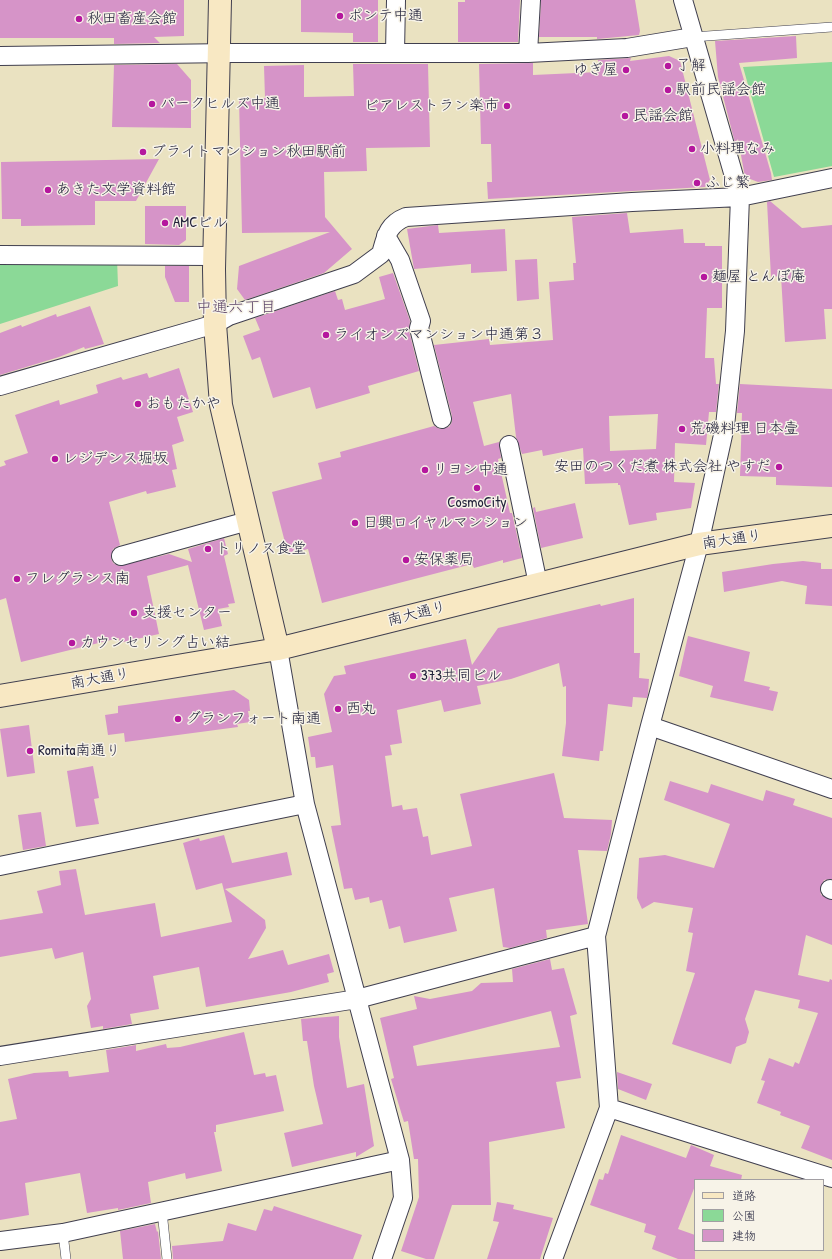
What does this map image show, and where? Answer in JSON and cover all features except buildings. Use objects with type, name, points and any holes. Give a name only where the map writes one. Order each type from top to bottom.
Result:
[{"type":"street","points":[[220,0],[214,256],[214,324],[221,405],[278,649],[305,804],[400,1160],[403,1198],[382,1259]]},
{"type":"street","points":[[395,54],[396,0]]},
{"type":"street","points":[[528,53],[531,0]]},
{"type":"street","points":[[553,1259],[609,1108],[596,936],[698,544],[725,426],[735,331],[740,197],[683,0]]},
{"type":"street","points":[[0,56],[528,53],[627,48],[693,37]]},
{"type":"street","points":[[0,386],[214,324],[229,316],[354,274],[381,254],[386,236],[395,222],[406,217],[632,202],[740,197],[832,178]]},
{"type":"street","points":[[386,236],[400,260],[422,321],[420,328],[442,419]]},
{"type":"street","points":[[0,255],[214,256]]},
{"type":"street","points":[[509,445],[538,584]]},
{"type":"street","points":[[120,556],[248,521]]},
{"type":"street","name":"南大通り","points":[[0,696],[278,649],[698,544],[832,526]]},
{"type":"street","points":[[650,726],[832,789]]},
{"type":"street","points":[[0,866],[305,804]]},
{"type":"street","points":[[0,1056],[357,999],[596,936]]},
{"type":"street","points":[[609,1108],[832,1178]]},
{"type":"street","points":[[0,1241],[63,1233],[400,1160]]},
{"type":"lane","points":[[693,37],[832,27]]},
{"type":"lane","points":[[162,1211],[167,1259]]},
{"type":"lane","points":[[63,1233],[66,1259]]},
{"type":"green space","points":[[832,62],[832,166],[774,177],[743,67]]},
{"type":"green space","points":[[117,258],[118,286],[0,324],[0,259]]},
{"type":"place","name":"ポンテ中通","points":[[340,16]]},
{"type":"place","name":"秋田畜産会館","points":[[79,19]]},
{"type":"place","name":"了解","points":[[668,66]]},
{"type":"place","name":"ゆぎ屋","points":[[626,70]]},
{"type":"place","name":"駅前民謡会館","points":[[668,90]]},
{"type":"place","name":"パークヒルズ中通","points":[[152,104]]},
{"type":"place","name":"ビアレストラン楽市","points":[[507,106]]},
{"type":"place","name":"民謡会館","points":[[625,116]]},
{"type":"place","name":"小料理なみ","points":[[692,149]]},
{"type":"place","name":"ブライトマンション秋田駅前","points":[[143,152]]},
{"type":"place","name":"ふじ繁","points":[[697,183]]},
{"type":"place","name":"あきた文学資料館","points":[[48,190]]},
{"type":"place","name":"AMCビル","points":[[165,223]]},
{"type":"place","name":"麺屋 とんぼ庵","points":[[704,277]]},
{"type":"place","name":"ライオンズマンション中通第３","points":[[326,335]]},
{"type":"place","name":"おもたかや","points":[[138,404]]},
{"type":"place","name":"荒磯料理 日本壹","points":[[682,429]]},
{"type":"place","name":"レジデンス堀坂","points":[[55,459]]},
{"type":"place","name":"安田のつくだ煮 株式会社 やすだ","points":[[779,467]]},
{"type":"place","name":"リヨン中通","points":[[425,470]]},
{"type":"place","name":"CosmoCity","points":[[477,488]]},
{"type":"place","name":"日興ロイヤルマンション","points":[[355,523]]},
{"type":"place","name":"トリノス食堂","points":[[208,549]]},
{"type":"place","name":"安保薬局","points":[[406,560]]},
{"type":"place","name":"フレグランス南","points":[[17,579]]},
{"type":"place","name":"支援センター","points":[[134,613]]},
{"type":"place","name":"カウンセリング占い結","points":[[72,643]]},
{"type":"place","name":"373共同ビル","points":[[413,676]]},
{"type":"place","name":"西丸","points":[[338,709]]},
{"type":"place","name":"グランフォート南通","points":[[178,719]]},
{"type":"place","name":"Romita南通り","points":[[30,751]]},
{"type":"district","name":"中通六丁目","points":[[236,308]]}]
